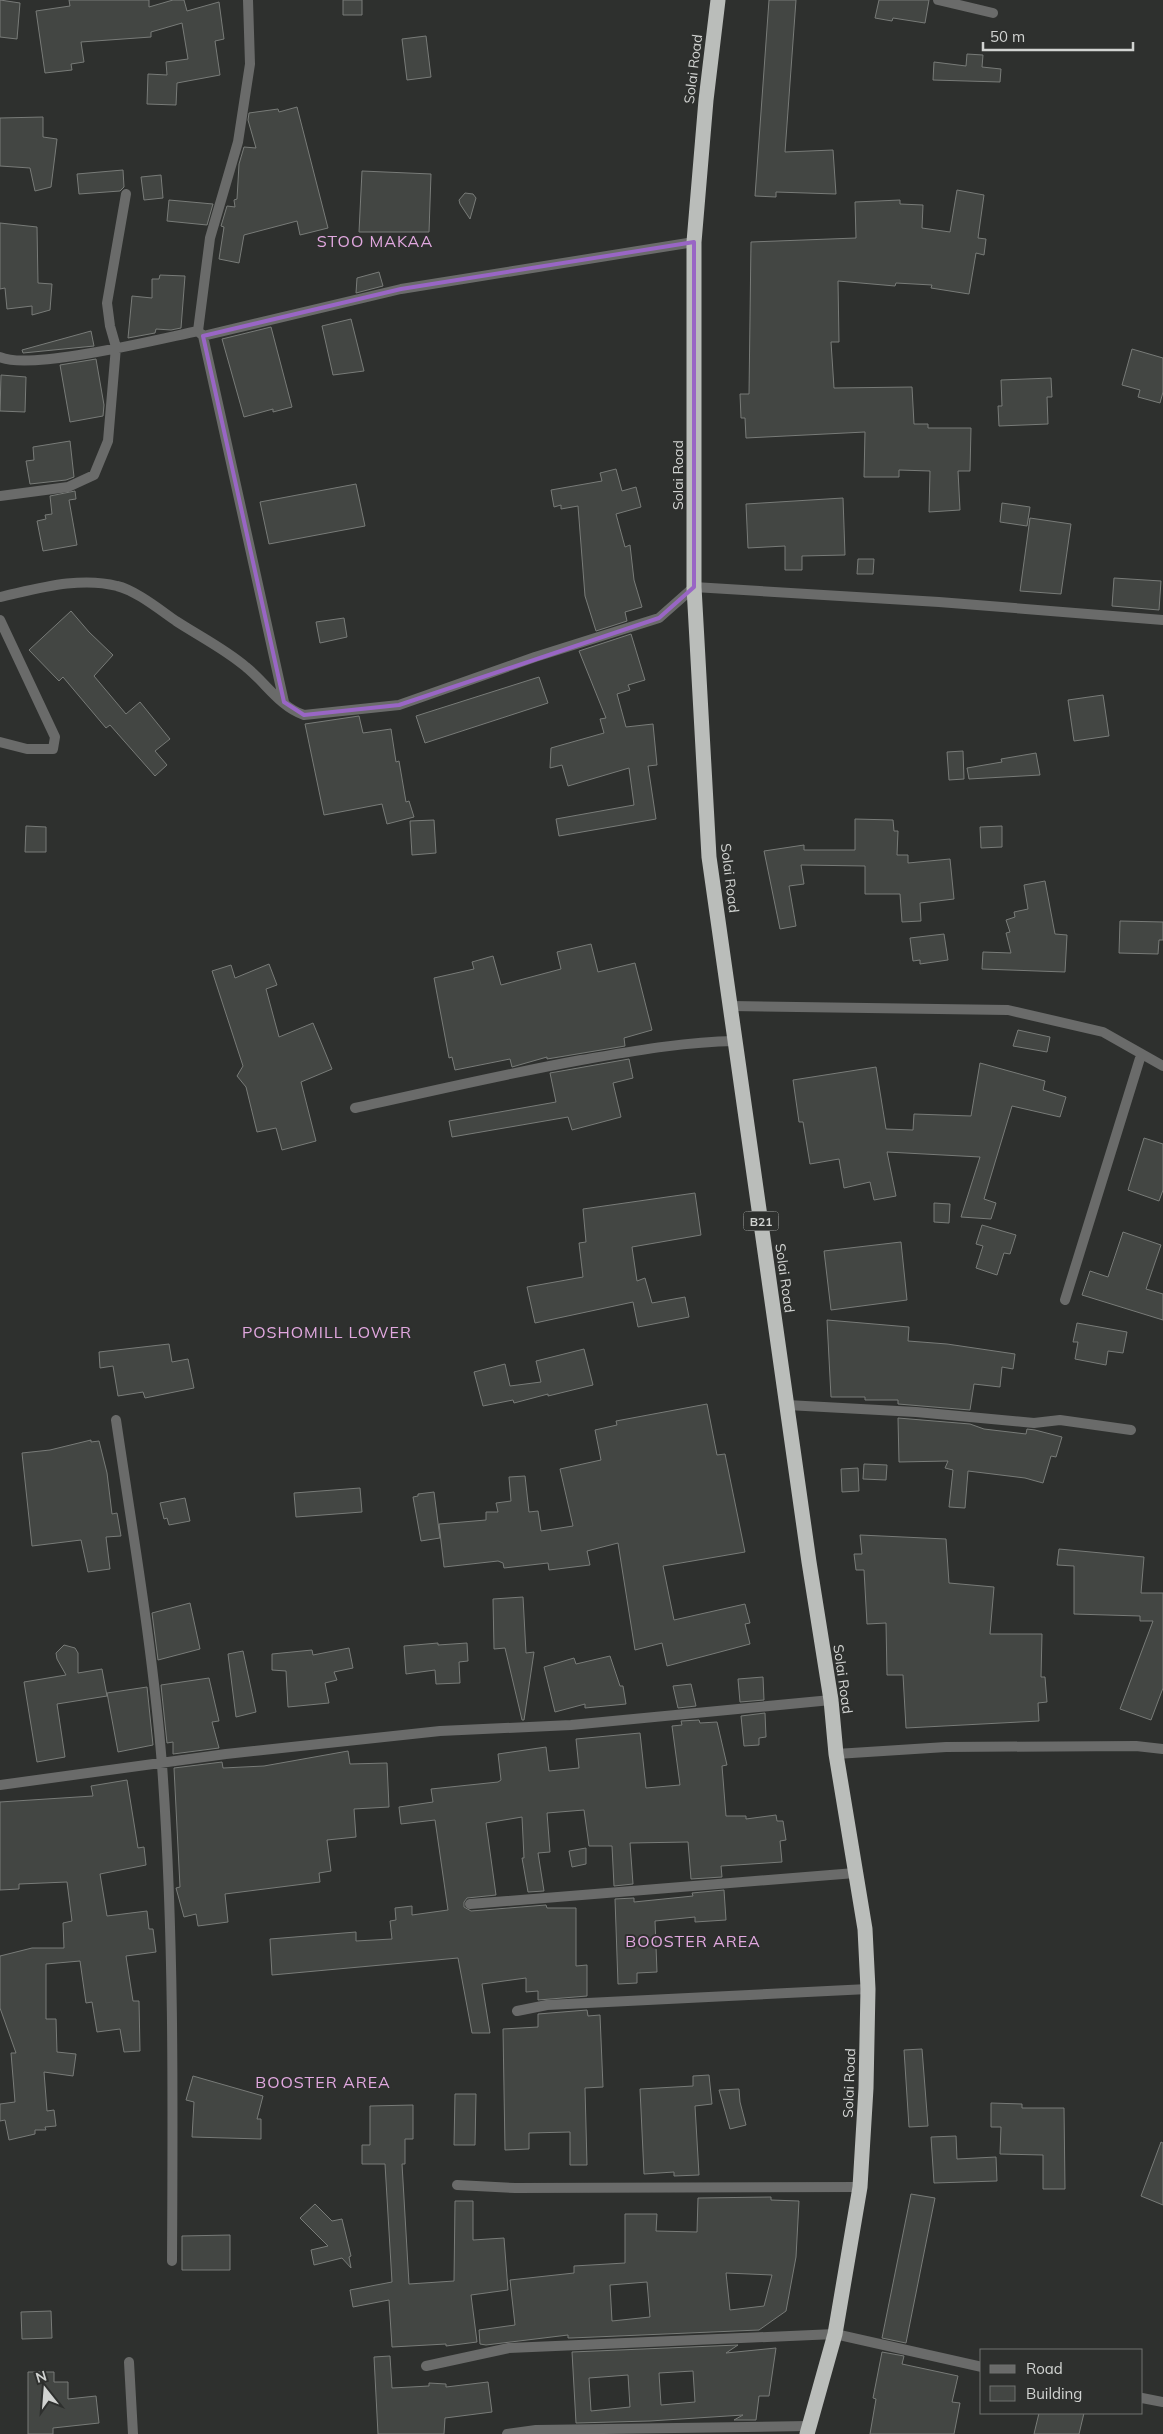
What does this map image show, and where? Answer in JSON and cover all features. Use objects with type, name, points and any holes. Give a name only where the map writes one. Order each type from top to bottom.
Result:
[{"type":"highway","name":"Solai Road","points":[[718,0],[706,100],[694,242],[694,587],[709,857],[830,1700],[836,1754],[865,1930],[868,1989],[866,2088],[860,2188],[834,2334],[808,2430]]},
{"type":"street","points":[[248,0],[250,64],[238,142],[210,238],[200,334],[284,702]]},
{"type":"street","points":[[938,0],[993,13]]},
{"type":"street","points":[[0,496],[68,487],[94,475],[108,441],[116,347],[110,326],[107,303],[126,194]]},
{"type":"street","points":[[0,357],[7,361],[49,360],[200,334],[401,289],[694,242]]},
{"type":"street","points":[[0,597],[58,585],[93,583],[118,586],[230,653],[260,678],[272,694],[295,712],[304,715],[399,705],[535,657],[659,618],[694,587],[938,602],[1163,620]]},
{"type":"street","points":[[0,620],[55,737],[53,749],[27,749],[0,742]]},
{"type":"street","points":[[731,1006],[1008,1010],[1104,1032],[1163,1066]]},
{"type":"street","points":[[355,1108],[499,1075],[626,1052],[687,1042],[735,1041]]},
{"type":"street","points":[[1065,1300],[1141,1055]]},
{"type":"street","points":[[787,1405],[916,1412],[1034,1423],[1060,1420],[1130,1430]]},
{"type":"street","points":[[116,1420],[141,1590],[162,1764],[174,2022],[172,2262]]},
{"type":"street","points":[[0,1785],[226,1754],[440,1731],[571,1725],[830,1700]]},
{"type":"street","points":[[836,1754],[946,1747],[1136,1746],[1163,1749]]},
{"type":"street","points":[[470,1904],[855,1873]]},
{"type":"street","points":[[517,2011],[547,2005],[868,1989]]},
{"type":"street","points":[[457,2185],[514,2188],[860,2188]]},
{"type":"street","points":[[426,2366],[509,2348],[834,2334],[980,2367]]},
{"type":"street","points":[[129,2362],[133,2434]]},
{"type":"street","points":[[1143,2398],[1163,2402]]},
{"type":"street","points":[[507,2434],[536,2430],[808,2430]]},
{"type":"highlighted area","points":[[694,242],[694,587],[659,618],[399,705],[304,715],[284,702],[203,336],[401,289]]},
{"type":"building","points":[[0,0],[20,3],[17,39],[0,37]]},
{"type":"building","points":[[69,0],[149,0],[149,7],[173,0],[184,0],[187,11],[219,2],[224,39],[215,41],[220,75],[177,83],[176,105],[147,104],[148,74],[167,75],[166,62],[188,59],[182,23],[151,32],[151,37],[81,42],[84,62],[71,64],[72,70],[45,73],[36,11],[70,6]]},
{"type":"building","points":[[343,0],[362,0],[362,15],[343,15]]},
{"type":"building","points":[[769,0],[796,0],[785,152],[833,150],[836,194],[776,192],[776,197],[755,196]]},
{"type":"building","points":[[879,0],[929,0],[925,23],[893,18],[892,21],[875,18]]},
{"type":"building","points":[[426,36],[431,77],[407,80],[402,39]]},
{"type":"building","points":[[967,54],[983,55],[982,67],[1001,69],[1000,82],[933,80],[934,62],[966,66]]},
{"type":"building","points":[[297,107],[328,228],[300,235],[297,221],[244,235],[239,263],[219,259],[224,227],[221,226],[227,206],[235,207],[234,200],[237,199],[239,164],[244,147],[256,148],[248,120],[249,113],[278,109],[279,112]]},
{"type":"building","points":[[43,117],[43,137],[57,139],[51,187],[35,191],[30,168],[0,166],[0,118]]},
{"type":"building","points":[[123,170],[124,187],[120,191],[79,194],[77,174]]},
{"type":"building","points":[[362,171],[431,174],[429,232],[359,232]]},
{"type":"building","points":[[161,175],[163,198],[144,200],[141,177]]},
{"type":"building","points":[[957,190],[984,195],[978,238],[986,239],[984,255],[976,253],[969,294],[931,288],[932,285],[896,283],[895,286],[838,281],[839,342],[831,342],[834,388],[912,387],[914,424],[928,424],[928,428],[971,428],[970,471],[958,471],[960,510],[929,512],[930,471],[899,470],[899,477],[864,477],[865,432],[746,438],[745,418],[741,418],[740,394],[749,394],[751,242],[856,238],[855,202],[900,200],[900,204],[923,205],[922,228],[950,232]]},
{"type":"building","points":[[465,193],[473,194],[476,198],[470,219],[459,200]]},
{"type":"building","points":[[169,200],[213,204],[207,225],[167,221]]},
{"type":"building","points":[[0,223],[37,227],[38,283],[52,284],[50,310],[32,315],[32,306],[7,309],[5,288],[0,289]]},
{"type":"building","points":[[379,272],[383,286],[356,293],[357,278]]},
{"type":"building","points":[[160,275],[185,276],[181,328],[171,330],[156,329],[155,333],[128,338],[132,296],[152,298],[152,279],[159,279]]},
{"type":"building","points":[[351,319],[364,371],[333,375],[322,326]]},
{"type":"building","points":[[271,327],[292,407],[273,412],[273,409],[244,417],[222,339]]},
{"type":"building","points":[[91,331],[94,346],[23,353],[22,350]]},
{"type":"building","points":[[1132,349],[1163,358],[1163,392],[1160,403],[1138,397],[1140,390],[1122,385]]},
{"type":"building","points":[[96,359],[104,405],[103,416],[70,422],[60,365]]},
{"type":"building","points":[[1,375],[26,377],[25,412],[0,411]]},
{"type":"building","points":[[1051,378],[1052,397],[1047,397],[1048,424],[999,426],[998,406],[1002,406],[1001,380]]},
{"type":"building","points":[[70,441],[74,477],[66,480],[30,484],[26,461],[34,460],[33,447]]},
{"type":"building","points":[[616,469],[622,491],[636,487],[641,507],[616,514],[625,547],[630,545],[634,580],[642,607],[625,612],[627,621],[596,631],[585,596],[578,506],[561,509],[561,505],[554,507],[551,490],[602,481],[600,473]]},
{"type":"building","points":[[356,484],[365,526],[269,544],[260,502]]},
{"type":"building","points":[[75,491],[76,499],[69,500],[77,545],[43,551],[37,521],[46,519],[45,515],[52,514],[50,496]]},
{"type":"building","points":[[843,498],[845,555],[802,556],[802,570],[785,570],[785,546],[748,548],[746,504]]},
{"type":"building","points":[[1002,503],[1030,507],[1027,526],[1000,522]]},
{"type":"building","points":[[1030,518],[1071,524],[1061,594],[1020,591]]},
{"type":"building","points":[[858,559],[874,559],[873,574],[857,574]]},
{"type":"building","points":[[1114,578],[1161,581],[1159,610],[1112,606]]},
{"type":"building","points":[[71,611],[113,655],[94,676],[126,714],[140,702],[170,739],[155,751],[167,765],[155,776],[110,725],[106,728],[63,677],[59,681],[29,650]]},
{"type":"building","points":[[344,618],[347,637],[320,643],[316,622]]},
{"type":"building","points":[[631,634],[645,680],[628,685],[630,690],[617,694],[626,727],[653,724],[657,765],[648,766],[656,819],[559,836],[556,819],[634,805],[629,768],[568,786],[562,765],[550,768],[551,748],[604,733],[600,719],[606,718],[579,651]]},
{"type":"building","points":[[539,677],[548,703],[425,743],[416,716]]},
{"type":"building","points":[[1103,695],[1109,736],[1074,741],[1068,700]]},
{"type":"building","points":[[359,716],[363,733],[391,729],[396,762],[399,761],[406,802],[409,801],[414,817],[387,824],[382,804],[324,815],[305,724]]},
{"type":"building","points":[[963,751],[964,779],[949,780],[947,752]]},
{"type":"building","points":[[1036,753],[1040,775],[969,779],[967,768],[1002,762],[1001,759]]},
{"type":"building","points":[[855,819],[893,820],[894,831],[898,831],[897,855],[908,855],[908,863],[950,859],[954,899],[920,903],[921,921],[902,922],[900,894],[865,894],[865,866],[801,865],[804,884],[789,886],[796,926],[780,929],[764,851],[804,845],[804,850],[855,850]]},
{"type":"building","points":[[434,820],[436,853],[412,855],[410,821]]},
{"type":"building","points":[[26,826],[46,827],[46,852],[25,852]]},
{"type":"building","points":[[1002,826],[1002,847],[981,848],[980,827]]},
{"type":"building","points":[[1045,881],[1055,934],[1067,935],[1065,972],[982,969],[983,952],[1011,953],[1006,933],[1010,932],[1006,920],[1015,917],[1014,912],[1028,909],[1024,885]]},
{"type":"building","points":[[1120,921],[1163,922],[1163,940],[1159,940],[1158,954],[1119,953]]},
{"type":"building","points":[[944,934],[948,960],[920,964],[920,960],[913,961],[910,938]]},
{"type":"building","points":[[591,944],[598,972],[635,963],[652,1030],[624,1038],[625,1046],[547,1059],[547,1057],[512,1067],[510,1059],[455,1070],[452,1057],[449,1058],[434,978],[474,969],[472,962],[493,956],[501,985],[561,969],[557,952]]},
{"type":"building","points":[[269,964],[277,985],[266,989],[279,1037],[313,1023],[332,1069],[301,1082],[316,1141],[282,1150],[276,1128],[257,1132],[246,1087],[237,1076],[243,1066],[212,971],[231,965],[235,978]]},
{"type":"building","points":[[1018,1030],[1050,1037],[1047,1052],[1013,1046]]},
{"type":"building","points":[[629,1059],[633,1078],[613,1083],[621,1117],[572,1130],[568,1117],[452,1137],[449,1121],[556,1102],[550,1073]]},
{"type":"building","points":[[980,1063],[1045,1081],[1043,1090],[1066,1097],[1060,1117],[1012,1106],[984,1199],[996,1203],[991,1219],[961,1217],[980,1157],[887,1152],[896,1196],[874,1200],[870,1182],[844,1188],[839,1159],[810,1164],[803,1122],[799,1122],[793,1080],[876,1067],[886,1129],[913,1130],[914,1114],[971,1116]]},
{"type":"building","points":[[1144,1138],[1163,1144],[1163,1190],[1159,1201],[1128,1190]]},
{"type":"building","points":[[695,1193],[701,1235],[632,1247],[637,1281],[645,1278],[652,1303],[685,1297],[689,1317],[638,1327],[633,1302],[535,1323],[527,1287],[583,1277],[579,1243],[586,1242],[583,1209]]},
{"type":"building","points":[[934,1203],[950,1204],[949,1223],[934,1222]]},
{"type":"building","points":[[982,1225],[1016,1235],[1010,1254],[1004,1253],[997,1275],[976,1268],[983,1246],[976,1244]]},
{"type":"building","points":[[1123,1232],[1161,1245],[1146,1289],[1163,1294],[1163,1320],[1082,1295],[1090,1271],[1108,1277]]},
{"type":"building","points":[[901,1242],[907,1300],[831,1310],[824,1251]]},
{"type":"building","points":[[827,1320],[909,1327],[908,1341],[947,1344],[1015,1354],[1013,1369],[1002,1367],[1000,1387],[974,1384],[970,1410],[898,1404],[898,1400],[865,1400],[865,1397],[831,1397]]},
{"type":"building","points":[[1077,1323],[1127,1332],[1123,1353],[1108,1351],[1106,1365],[1075,1359],[1078,1342],[1073,1342]]},
{"type":"building","points":[[169,1344],[172,1362],[188,1359],[194,1388],[145,1398],[143,1392],[118,1396],[113,1366],[100,1368],[99,1352]]},
{"type":"building","points":[[584,1349],[593,1385],[514,1403],[513,1400],[483,1406],[474,1372],[505,1364],[510,1386],[541,1382],[536,1361]]},
{"type":"building","points":[[707,1404],[717,1455],[725,1454],[745,1552],[663,1566],[674,1620],[745,1604],[750,1623],[745,1624],[750,1644],[667,1666],[662,1643],[635,1650],[618,1543],[587,1551],[590,1565],[549,1570],[548,1563],[504,1568],[503,1563],[498,1561],[444,1567],[439,1524],[486,1520],[486,1512],[498,1512],[496,1503],[511,1501],[509,1477],[525,1476],[529,1512],[538,1511],[541,1531],[573,1526],[560,1469],[601,1460],[595,1430],[617,1425],[616,1421]]},
{"type":"building","points":[[898,1418],[970,1424],[984,1429],[1026,1434],[1027,1429],[1062,1437],[1056,1457],[1051,1456],[1043,1483],[1025,1478],[968,1471],[965,1508],[949,1507],[953,1470],[945,1468],[948,1461],[899,1462]]},
{"type":"building","points":[[91,1440],[91,1442],[99,1441],[107,1473],[112,1514],[117,1513],[121,1536],[106,1537],[110,1569],[88,1572],[81,1540],[32,1546],[22,1453],[50,1450]]},
{"type":"building","points":[[864,1464],[887,1465],[886,1480],[863,1479]]},
{"type":"building","points":[[858,1468],[859,1491],[842,1492],[841,1469]]},
{"type":"building","points":[[360,1488],[362,1512],[296,1517],[294,1493]]},
{"type":"building","points":[[434,1492],[440,1538],[421,1541],[413,1497],[418,1496],[418,1494]]},
{"type":"building","points":[[185,1498],[190,1521],[169,1525],[167,1518],[164,1519],[160,1503]]},
{"type":"building","points":[[860,1535],[946,1539],[949,1583],[994,1587],[990,1634],[1042,1634],[1041,1677],[1045,1677],[1047,1702],[1038,1703],[1039,1721],[906,1728],[903,1675],[887,1675],[886,1623],[867,1624],[864,1570],[856,1570],[854,1554],[862,1554]]},
{"type":"building","points":[[1059,1549],[1144,1557],[1141,1593],[1163,1593],[1163,1688],[1151,1720],[1120,1709],[1153,1621],[1140,1621],[1140,1616],[1074,1614],[1074,1566],[1057,1565]]},
{"type":"building","points":[[523,1597],[526,1653],[534,1652],[524,1720],[522,1720],[505,1648],[494,1649],[493,1599]]},
{"type":"building","points":[[190,1603],[200,1649],[158,1660],[152,1613]]},
{"type":"building","points":[[438,1643],[438,1645],[467,1643],[468,1661],[459,1662],[460,1683],[436,1684],[435,1670],[406,1674],[404,1646]]},
{"type":"building","points":[[64,1645],[75,1648],[78,1653],[78,1673],[102,1669],[107,1696],[57,1704],[65,1757],[37,1762],[24,1682],[66,1675],[57,1659],[56,1653]]},
{"type":"building","points":[[349,1648],[353,1668],[334,1672],[337,1680],[325,1683],[329,1703],[288,1707],[286,1671],[272,1670],[272,1654],[312,1650],[313,1655]]},
{"type":"building","points":[[243,1651],[256,1712],[236,1717],[228,1654]]},
{"type":"building","points":[[610,1656],[620,1686],[623,1686],[626,1704],[585,1708],[585,1704],[555,1712],[544,1667],[574,1658],[576,1664]]},
{"type":"building","points":[[763,1677],[764,1700],[740,1702],[738,1679]]},
{"type":"building","points":[[209,1678],[219,1721],[212,1722],[219,1748],[173,1754],[173,1742],[167,1743],[161,1685]]},
{"type":"building","points":[[691,1684],[696,1706],[678,1708],[673,1686]]},
{"type":"building","points":[[147,1687],[153,1745],[118,1752],[107,1693]]},
{"type":"building","points":[[765,1713],[766,1737],[759,1738],[759,1745],[744,1746],[741,1716]]},
{"type":"building","points":[[699,1720],[700,1723],[717,1722],[727,1765],[722,1766],[726,1816],[746,1816],[746,1819],[776,1815],[777,1821],[783,1821],[786,1840],[780,1841],[782,1862],[721,1866],[722,1877],[691,1879],[688,1842],[630,1843],[633,1884],[614,1886],[612,1846],[589,1846],[584,1810],[547,1813],[550,1852],[538,1853],[544,1891],[528,1892],[522,1858],[524,1858],[522,1817],[486,1823],[496,1895],[467,1898],[464,1902],[464,1907],[471,1911],[546,1905],[547,1908],[576,1908],[576,1966],[587,1965],[587,1996],[538,2000],[538,1991],[526,1992],[526,1978],[482,1984],[490,2033],[472,2033],[458,1958],[272,1975],[270,1939],[356,1932],[356,1941],[392,1939],[390,1921],[396,1920],[395,1908],[412,1906],[412,1915],[448,1910],[435,1820],[401,1824],[399,1807],[433,1802],[431,1789],[498,1782],[501,1780],[498,1754],[546,1747],[549,1771],[579,1768],[576,1739],[640,1733],[646,1788],[680,1785],[672,1726],[682,1725],[681,1721]]},
{"type":"building","points":[[348,1751],[350,1764],[387,1763],[389,1807],[354,1809],[356,1837],[327,1840],[331,1871],[319,1873],[320,1882],[225,1894],[228,1922],[198,1926],[196,1914],[184,1917],[176,1888],[180,1887],[174,1768],[222,1762],[223,1768],[264,1766]]},
{"type":"building","points":[[127,1780],[138,1848],[144,1847],[146,1865],[100,1874],[107,1916],[147,1911],[149,1929],[153,1929],[156,1952],[126,1956],[133,2001],[139,2001],[140,2051],[124,2052],[120,2029],[97,2032],[92,2002],[86,2003],[80,1961],[46,1964],[46,2019],[56,2019],[57,2052],[76,2054],[73,2076],[44,2072],[47,2111],[54,2110],[56,2126],[45,2127],[46,2130],[35,2130],[35,2134],[9,2140],[5,2120],[0,2121],[0,2104],[15,2102],[11,2053],[16,2053],[0,2008],[0,1956],[32,1948],[64,1948],[63,1923],[72,1921],[67,1882],[19,1884],[19,1889],[0,1890],[0,1802],[93,1796],[91,1786]]},
{"type":"building","points":[[586,1848],[586,1864],[572,1867],[569,1851]]},
{"type":"building","points":[[724,1890],[726,1920],[695,1922],[695,1917],[655,1921],[657,1972],[637,1973],[637,1983],[618,1984],[615,1899],[634,1898],[634,1902],[693,1896],[692,1893]]},
{"type":"building","points":[[587,2010],[588,2016],[600,2015],[603,2087],[585,2088],[587,2165],[570,2165],[570,2132],[529,2133],[529,2149],[505,2150],[503,2029],[538,2027],[538,2014]]},
{"type":"building","points":[[922,2049],[928,2126],[909,2127],[904,2050]]},
{"type":"building","points":[[709,2075],[712,2104],[695,2106],[699,2175],[674,2176],[674,2172],[644,2174],[640,2089],[693,2086],[693,2076]]},
{"type":"building","points":[[193,2076],[263,2096],[257,2119],[261,2119],[261,2139],[192,2137],[194,2102],[186,2100]]},
{"type":"building","points":[[739,2089],[746,2125],[730,2129],[719,2090]]},
{"type":"building","points":[[455,2094],[476,2094],[475,2145],[454,2145]]},
{"type":"building","points":[[991,2103],[1022,2104],[1022,2108],[1064,2108],[1065,2189],[1043,2189],[1043,2155],[1000,2154],[1001,2127],[991,2127]]},
{"type":"building","points":[[413,2105],[413,2139],[405,2139],[405,2164],[402,2164],[409,2284],[454,2281],[455,2201],[473,2201],[473,2240],[504,2238],[508,2290],[471,2295],[477,2342],[446,2346],[446,2344],[392,2347],[389,2300],[353,2307],[350,2290],[392,2282],[385,2164],[362,2164],[362,2145],[370,2145],[370,2106]]},
{"type":"building","points":[[956,2136],[957,2159],[996,2157],[997,2181],[934,2183],[931,2137]]},
{"type":"building","points":[[1161,2142],[1163,2143],[1163,2205],[1141,2196]]},
{"type":"building","points":[[911,2194],[935,2198],[906,2343],[882,2338]]},
{"type":"building","points":[[771,2197],[771,2200],[799,2201],[796,2257],[786,2311],[759,2330],[571,2338],[568,2338],[568,2335],[486,2345],[480,2344],[479,2330],[515,2325],[510,2280],[574,2273],[574,2266],[625,2263],[625,2214],[657,2214],[656,2231],[697,2232],[698,2198]],"holes":[[[726,2273],[772,2275],[764,2306],[730,2310]],[[647,2282],[650,2317],[612,2321],[610,2285]]]},
{"type":"building","points":[[315,2204],[332,2221],[342,2219],[351,2256],[349,2257],[351,2268],[342,2258],[314,2265],[311,2250],[328,2246],[300,2218]]},
{"type":"building","points":[[230,2235],[230,2270],[182,2270],[182,2236]]},
{"type":"building","points":[[51,2311],[52,2338],[22,2339],[21,2312]]},
{"type":"building","points":[[738,2345],[726,2353],[776,2348],[769,2396],[759,2396],[756,2420],[734,2420],[743,2415],[650,2421],[576,2423],[572,2352]],"holes":[[[693,2371],[695,2402],[661,2405],[659,2373]],[[628,2375],[630,2407],[591,2411],[589,2378]]]},
{"type":"building","points":[[882,2352],[904,2356],[902,2364],[958,2376],[952,2402],[960,2403],[954,2434],[870,2434],[876,2399],[873,2398]]},
{"type":"building","points":[[390,2356],[392,2388],[429,2386],[429,2383],[446,2384],[446,2387],[488,2382],[492,2412],[445,2418],[444,2434],[378,2434],[374,2357]]},
{"type":"building","points":[[28,2372],[54,2372],[54,2382],[68,2382],[68,2399],[96,2396],[99,2423],[53,2428],[53,2434],[28,2434]]},
{"type":"building","points":[[1039,2414],[1084,2414],[1079,2434],[1034,2434]]},
{"type":"district","name":"STOO MAKAA","points":[[375,241]]},
{"type":"district","name":"POSHOMILL LOWER","points":[[327,1332]]},
{"type":"district","name":"BOOSTER AREA","points":[[693,1941]]},
{"type":"district","name":"BOOSTER AREA","points":[[323,2082]]}]
